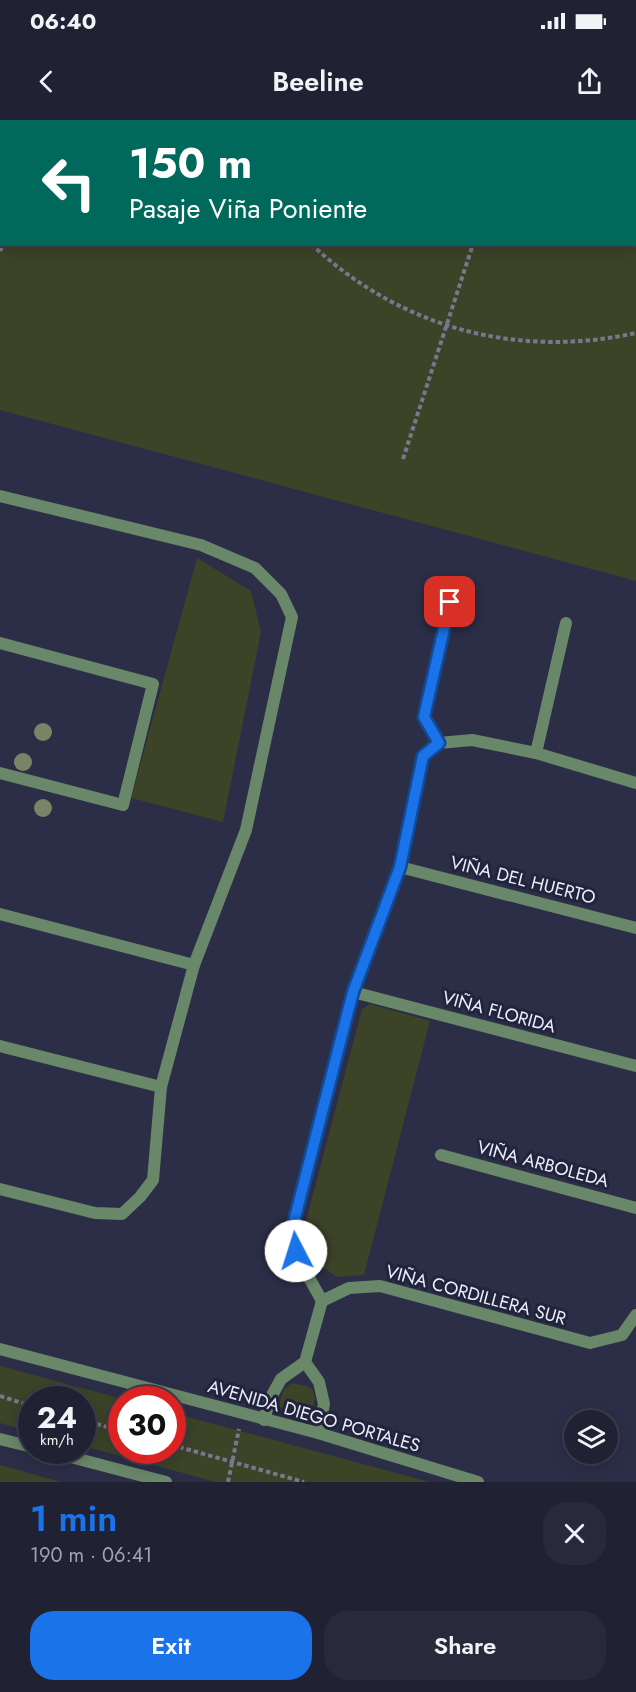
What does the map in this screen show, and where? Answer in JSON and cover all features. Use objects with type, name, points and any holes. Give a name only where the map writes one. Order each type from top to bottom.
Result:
[{"type":"street","points":[[0,496],[201,545],[255,568],[281,594],[292,617],[246,830],[194,965],[161,1087],[153,1180],[140,1197],[122,1214],[95,1213],[0,1189]]},
{"type":"street","points":[[439,743],[424,717],[450,602]]},
{"type":"street","points":[[536,753],[566,623]]},
{"type":"street","points":[[0,643],[153,684],[123,805],[0,773]]},
{"type":"street","points":[[264,1420],[270,1399],[281,1379],[305,1362],[322,1301],[290,1237],[353,992],[400,867],[423,756],[439,743],[472,740],[536,753],[636,783]]},
{"type":"street","name":"VIÑA DEL HUERTO","points":[[400,867],[636,928]]},
{"type":"street","points":[[0,914],[194,965]]},
{"type":"street","name":"VIÑA FLORIDA","points":[[353,992],[636,1066]]},
{"type":"street","points":[[0,1046],[161,1087]]},
{"type":"street","name":"VIÑA ARBOLEDA","points":[[441,1155],[636,1208]]},
{"type":"street","name":"VIÑA CORDILLERA SUR","points":[[322,1301],[349,1288],[380,1286],[590,1343],[622,1335],[636,1315]]},
{"type":"street","name":"AVENIDA DIEGO PORTALES","points":[[0,1349],[318,1433],[478,1482]]},
{"type":"street","points":[[305,1362],[319,1382],[324,1404],[318,1433]]},
{"type":"street","points":[[0,1439],[18,1444]]},
{"type":"street","points":[[96,1463],[166,1482]]},
{"type":"path","points":[[313,246],[347,275],[370,290],[419,316],[447,326],[482,335],[529,342],[587,341],[636,333]]},
{"type":"path","points":[[403,459],[472,246]]},
{"type":"path","points":[[0,1396],[18,1402]]},
{"type":"path","points":[[228,1482],[242,1414]]},
{"type":"path","points":[[186,1449],[304,1482]]},
{"type":"green space","points":[[0,246],[636,246],[636,581],[0,410]]},
{"type":"green space","points":[[197,558],[251,591],[261,632],[223,822],[131,798]]},
{"type":"green space","points":[[370,1004],[430,1021],[364,1275],[337,1277],[309,1258],[302,1236],[362,1009]]},
{"type":"green space","points":[[0,1366],[75,1386],[18,1386],[18,1428],[0,1423]]},
{"type":"green space","points":[[292,1383],[313,1390],[315,1398],[311,1415],[278,1407],[284,1389]]},
{"type":"green space","points":[[96,1392],[108,1395],[108,1453],[96,1450]]},
{"type":"green space","points":[[186,1416],[430,1482],[216,1482],[150,1464],[186,1464]]},
{"type":"green space","points":[[0,1465],[61,1482],[0,1482]]},
{"type":"route","points":[[296,1251],[290,1237],[353,992],[400,867],[423,756],[439,743],[424,717],[450,602]]}]
